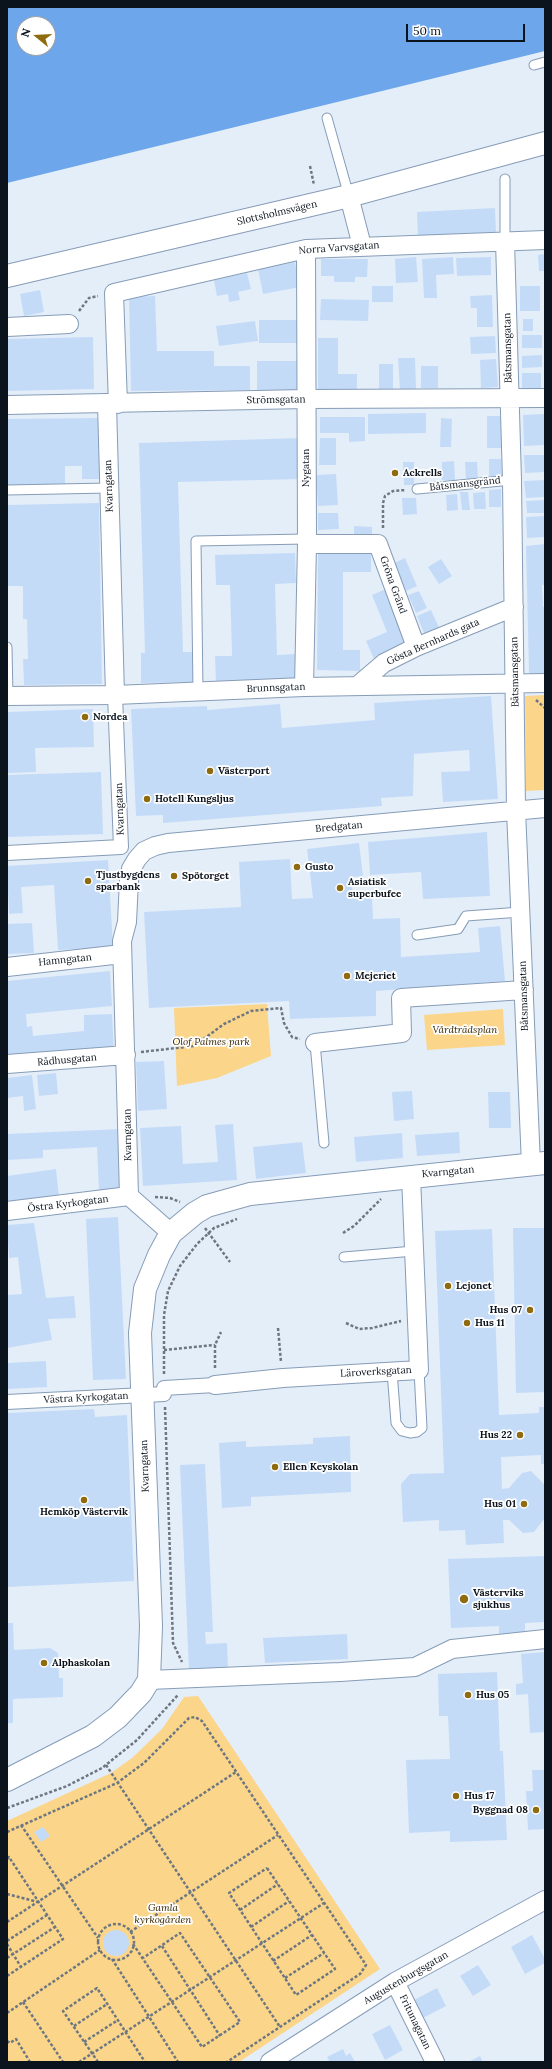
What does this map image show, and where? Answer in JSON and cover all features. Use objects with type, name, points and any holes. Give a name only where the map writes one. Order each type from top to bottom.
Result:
[{"type":"street","name":"Slottsholmsvägen","points":[[7,276],[349,196],[545,143]]},
{"type":"street","points":[[349,196],[362,246]]},
{"type":"street","name":"Norra Varvsgatan","points":[[114,293],[306,249],[545,240]]},
{"type":"street","name":"Båtsmansgatan","points":[[505,241],[516,683],[516,810],[524,990],[538,1164]]},
{"type":"street","name":"Nygatan","points":[[304,687],[306,542],[306,249]]},
{"type":"street","name":"Kvarngatan","points":[[114,293],[110,488],[115,695],[121,848],[137,859],[131,869],[127,922],[122,941],[129,1196]]},
{"type":"street","points":[[7,327],[69,324]]},
{"type":"street","name":"Strömsgatan","points":[[7,405],[306,399],[545,398]]},
{"type":"street","name":"Gröna Gränd","points":[[306,542],[378,544],[416,647]]},
{"type":"street","name":"Gösta Bernhards gata","points":[[357,686],[384,663],[416,647],[514,607]]},
{"type":"street","name":"Brunnsgatan","points":[[7,696],[115,695],[304,687],[545,683]]},
{"type":"street","name":"Bredgatan","points":[[137,859],[144,851],[155,846],[168,843],[545,808]]},
{"type":"street","points":[[7,853],[121,848]]},
{"type":"street","name":"Hamngatan","points":[[7,967],[122,954]]},
{"type":"street","points":[[314,1043],[402,1033],[401,998],[524,990]]},
{"type":"street","name":"Rådhusgatan","points":[[7,1064],[126,1055]]},
{"type":"street","name":"Kvarngatan","points":[[149,1680],[152,1626],[140,1333],[145,1289],[159,1255],[171,1234],[195,1213],[218,1202],[250,1194],[381,1189],[411,1186],[538,1164]]},
{"type":"street","name":"Läroverksgatan","points":[[164,1391],[283,1378],[419,1370],[411,1186]]},
{"type":"street","points":[[129,1196],[171,1234]]},
{"type":"street","name":"Östra Kyrkogatan","points":[[7,1211],[129,1196]]},
{"type":"street","name":"Västra Kyrkogatan","points":[[7,1402],[142,1395],[164,1391]]},
{"type":"street","points":[[7,1780],[94,1736],[118,1717],[141,1693],[149,1680],[340,1672],[416,1667],[452,1649],[545,1639]]},
{"type":"street","name":"Augustenburgsgatan","points":[[270,2062],[395,1982],[545,1900]]},
{"type":"street","name":"Fritunagatan","points":[[395,1982],[435,2062]]},
{"type":"lane","points":[[534,65],[545,62]]},
{"type":"lane","points":[[327,118],[349,196]]},
{"type":"lane","name":"Båtsmansgatan","points":[[505,241],[506,179]]},
{"type":"lane","name":"Båtsmansgränd","points":[[417,489],[512,480]]},
{"type":"lane","points":[[7,490],[110,488]]},
{"type":"lane","points":[[198,691],[196,541],[306,542]]},
{"type":"lane","points":[[7,648],[7,696]]},
{"type":"lane","points":[[417,935],[458,929],[466,916],[521,912]]},
{"type":"lane","points":[[314,1043],[324,1143]]},
{"type":"lane","points":[[344,1257],[414,1251]]},
{"type":"lane","points":[[392,1371],[396,1423],[402,1431],[410,1433],[417,1432],[422,1428],[419,1370]]},
{"type":"path","points":[[69,324],[89,298],[114,293]]},
{"type":"path","points":[[378,544],[383,538],[383,503],[385,496],[393,491],[417,489]]},
{"type":"path","points":[[126,1055],[154,1050],[194,1046],[224,1024],[251,1011],[281,1008],[284,1022],[292,1037],[314,1043]]},
{"type":"path","points":[[343,1233],[354,1226],[381,1189],[411,1186]]},
{"type":"path","points":[[374,1201],[381,1189]]},
{"type":"path","points":[[7,1808],[67,1786],[106,1766],[137,1740],[178,1696],[184,1678],[184,1666],[176,1651],[174,1642],[164,1391],[164,1315],[168,1291],[180,1266],[197,1244],[214,1228],[244,1217]]},
{"type":"path","points":[[209,1233],[230,1262]]},
{"type":"path","points":[[346,1324],[359,1329],[372,1328],[417,1316]]},
{"type":"path","points":[[278,1328],[280,1354]]},
{"type":"path","points":[[215,1385],[215,1345],[221,1332]]},
{"type":"path","points":[[164,1350],[215,1345]]},
{"type":"path","points":[[7,1832],[117,1783],[144,1764],[193,1717],[202,1721],[365,1963],[364,1970],[227,2062]]},
{"type":"path","points":[[106,1766],[280,2027]]},
{"type":"path","points":[[7,1922],[236,1772]]},
{"type":"path","points":[[22,1825],[98,1938],[100,1950],[104,1955],[112,1959],[178,2062]]},
{"type":"path","points":[[130,1932],[278,1835]]},
{"type":"path","points":[[7,1859],[9,1858],[63,1939],[7,1976]]},
{"type":"path","points":[[267,1868],[289,1900],[334,1969],[296,1995],[229,1893],[267,1868]]},
{"type":"path","points":[[240,1910],[278,1884]]},
{"type":"path","points":[[7,1894],[38,1902]]},
{"type":"path","points":[[251,1927],[289,1900]]},
{"type":"path","points":[[79,2062],[236,1961],[324,1902]]},
{"type":"path","points":[[7,1941],[47,1915]]},
{"type":"path","points":[[98,1938],[103,1929],[114,1924],[125,1926],[130,1932],[133,1944],[142,1958],[202,2047],[240,2022],[180,1934],[142,1958]]},
{"type":"path","points":[[7,1958],[55,1927]]},
{"type":"path","points":[[274,1961],[312,1935]]},
{"type":"path","points":[[7,1944],[21,1967]]},
{"type":"path","points":[[112,1959],[125,1957],[130,1953],[133,1944]]},
{"type":"path","points":[[162,1946],[220,2036]]},
{"type":"path","points":[[7,2013],[100,1950]]},
{"type":"path","points":[[285,1978],[324,1953]]},
{"type":"path","points":[[98,2062],[63,2011],[97,1988],[145,2062]]},
{"type":"path","points":[[23,2002],[63,2062]]},
{"type":"path","points":[[74,2026],[107,2004]]},
{"type":"path","points":[[84,2042],[118,2020]]},
{"type":"path","points":[[7,2041],[10,2043],[16,2039],[30,2062]]},
{"type":"green space","points":[[545,695],[545,790],[526,791],[525,696]]},
{"type":"green space","name":"Olof Palmes park","points":[[267,1004],[271,1056],[217,1078],[177,1086],[174,1008]]},
{"type":"green space","name":"Vårdträdsplan","points":[[503,1009],[505,1045],[427,1050],[424,1015]]},
{"type":"green space","name":"Gamla kyrkogården","points":[[198,1696],[380,1969],[239,2062],[7,2062],[7,1821],[111,1773],[132,1758],[162,1729],[184,1697]]},
{"type":"water","points":[[7,7],[545,7],[545,51],[7,183]]},
{"type":"building","points":[[495,208],[496,234],[418,239],[417,212]]},
{"type":"building","points":[[545,254],[545,271],[539,271],[538,255]]},
{"type":"building","points":[[416,257],[418,282],[396,283],[395,259]]},
{"type":"building","points":[[453,257],[454,274],[436,275],[437,298],[424,298],[422,259]]},
{"type":"building","points":[[491,257],[491,275],[457,276],[456,258]]},
{"type":"building","points":[[321,259],[368,259],[367,277],[355,277],[355,282],[334,282],[334,276],[321,276]]},
{"type":"building","points":[[295,262],[300,287],[263,294],[258,269]]},
{"type":"building","points":[[247,273],[251,289],[238,292],[240,300],[229,302],[228,294],[217,296],[214,280]]},
{"type":"building","points":[[372,286],[393,286],[393,302],[372,302]]},
{"type":"building","points":[[520,286],[540,286],[540,311],[520,311]]},
{"type":"building","points":[[40,290],[44,312],[24,316],[20,294]]},
{"type":"building","points":[[492,295],[493,327],[477,327],[477,308],[471,308],[470,296]]},
{"type":"building","points":[[155,296],[157,351],[214,351],[214,366],[250,366],[250,390],[131,391],[129,297]]},
{"type":"building","points":[[321,299],[369,300],[368,321],[320,320]]},
{"type":"building","points":[[523,319],[533,319],[533,331],[523,331]]},
{"type":"building","points":[[259,320],[300,320],[300,343],[259,343]]},
{"type":"building","points":[[255,321],[258,341],[219,346],[216,326]]},
{"type":"building","points":[[522,335],[542,335],[542,348],[522,348]]},
{"type":"building","points":[[495,336],[496,353],[471,354],[470,337]]},
{"type":"building","points":[[93,337],[94,389],[7,391],[7,339]]},
{"type":"building","points":[[318,338],[338,338],[338,374],[357,374],[357,390],[318,390]]},
{"type":"building","points":[[542,355],[542,367],[522,368],[522,356]]},
{"type":"building","points":[[398,358],[415,358],[416,389],[400,390]]},
{"type":"building","points":[[496,359],[498,387],[481,388],[480,360]]},
{"type":"building","points":[[257,361],[300,361],[299,390],[257,390]]},
{"type":"building","points":[[379,364],[393,364],[393,390],[379,390]]},
{"type":"building","points":[[421,366],[438,366],[438,388],[421,388]]},
{"type":"building","points":[[522,373],[541,373],[541,389],[522,389]]},
{"type":"building","points":[[426,413],[426,433],[368,434],[368,414]]},
{"type":"building","points":[[544,414],[545,445],[524,446],[523,415]]},
{"type":"building","points":[[487,416],[501,416],[501,448],[487,448]]},
{"type":"building","points":[[320,417],[365,417],[365,441],[349,442],[349,433],[320,433]]},
{"type":"building","points":[[99,418],[99,479],[82,479],[82,466],[65,466],[65,486],[7,486],[7,419]]},
{"type":"building","points":[[441,418],[452,419],[451,447],[440,447]]},
{"type":"building","points":[[301,438],[302,479],[178,482],[183,652],[193,652],[194,682],[141,683],[141,653],[145,653],[139,443]]},
{"type":"building","points":[[320,438],[336,438],[336,465],[319,465]]},
{"type":"building","points":[[524,455],[545,455],[545,472],[525,473]]},
{"type":"building","points":[[489,459],[501,459],[502,477],[489,478]]},
{"type":"building","points":[[454,461],[455,480],[442,480],[442,462]]},
{"type":"building","points":[[403,462],[414,462],[414,485],[404,485]]},
{"type":"building","points":[[465,462],[477,462],[478,479],[466,480]]},
{"type":"building","points":[[336,474],[338,505],[318,506],[316,475]]},
{"type":"building","points":[[545,480],[545,497],[526,498],[524,481]]},
{"type":"building","points":[[501,489],[501,507],[489,507],[489,490]]},
{"type":"building","points":[[460,492],[468,492],[470,510],[462,510]]},
{"type":"building","points":[[485,492],[486,509],[474,509],[473,493]]},
{"type":"building","points":[[457,494],[458,510],[447,511],[446,495]]},
{"type":"building","points":[[402,498],[416,498],[417,514],[403,515]]},
{"type":"building","points":[[544,500],[545,513],[527,513],[526,501]]},
{"type":"building","points":[[99,503],[102,684],[24,685],[23,659],[28,659],[27,619],[23,619],[23,586],[8,586],[7,505]]},
{"type":"building","points":[[318,513],[338,513],[339,529],[318,530]]},
{"type":"building","points":[[545,516],[545,537],[527,538],[526,517]]},
{"type":"building","points":[[354,526],[372,527],[372,540],[354,540]]},
{"type":"building","points":[[545,544],[545,585],[542,585],[543,607],[545,607],[545,673],[529,673],[526,546]]},
{"type":"building","points":[[295,553],[296,583],[275,584],[277,655],[296,654],[297,682],[216,684],[215,656],[232,656],[230,585],[216,585],[215,555]]},
{"type":"building","points":[[318,554],[371,554],[371,572],[343,572],[343,650],[360,650],[360,671],[317,670]]},
{"type":"building","points":[[405,558],[417,586],[406,591],[394,563]]},
{"type":"building","points":[[441,559],[452,576],[439,584],[428,567]]},
{"type":"building","points":[[388,588],[412,645],[375,661],[366,641],[387,632],[372,595]]},
{"type":"building","points":[[419,591],[427,608],[416,613],[408,595]]},
{"type":"building","points":[[431,610],[441,632],[426,638],[417,616]]},
{"type":"building","points":[[491,696],[498,799],[443,802],[441,772],[470,771],[469,750],[414,754],[413,796],[381,798],[382,806],[163,823],[163,815],[136,816],[131,709],[207,706],[207,710],[280,704],[282,728],[375,720],[374,703]]},
{"type":"building","points":[[93,709],[94,747],[35,748],[36,772],[7,773],[7,712]]},
{"type":"building","points":[[101,772],[103,834],[7,837],[7,775]]},
{"type":"building","points":[[487,832],[490,896],[423,899],[421,872],[370,875],[368,842]]},
{"type":"building","points":[[359,843],[363,876],[351,877],[353,897],[372,896],[373,919],[400,918],[401,957],[480,952],[478,928],[500,926],[505,981],[376,991],[376,1016],[290,1019],[289,1001],[149,1008],[144,912],[241,907],[239,862],[290,859],[292,899],[313,898],[307,849]]},
{"type":"building","points":[[108,860],[113,947],[58,950],[54,885],[21,887],[23,913],[9,914],[7,866]]},
{"type":"building","points":[[32,923],[34,953],[7,954],[7,924]]},
{"type":"building","points":[[110,971],[112,1006],[26,1014],[27,1027],[32,1026],[33,1036],[84,1031],[84,1015],[112,1014],[114,1052],[7,1061],[7,981]]},
{"type":"building","points":[[164,1061],[167,1109],[138,1111],[136,1062]]},
{"type":"building","points":[[56,1073],[58,1094],[39,1096],[37,1075]]},
{"type":"building","points":[[32,1075],[36,1109],[24,1111],[23,1096],[7,1098],[7,1078]]},
{"type":"building","points":[[412,1091],[414,1119],[394,1121],[392,1092]]},
{"type":"building","points":[[488,1092],[510,1092],[511,1128],[489,1128]]},
{"type":"building","points":[[233,1124],[237,1180],[143,1186],[140,1128],[181,1126],[183,1164],[218,1162],[215,1125]]},
{"type":"building","points":[[120,1129],[123,1190],[99,1191],[97,1147],[43,1150],[43,1158],[7,1160],[7,1134]]},
{"type":"building","points":[[459,1132],[460,1153],[417,1156],[415,1135]]},
{"type":"building","points":[[402,1133],[403,1158],[356,1162],[354,1137]]},
{"type":"building","points":[[302,1142],[306,1173],[256,1179],[253,1147]]},
{"type":"building","points":[[56,1169],[59,1197],[7,1204],[7,1176]]},
{"type":"building","points":[[118,1217],[126,1379],[93,1380],[86,1219]]},
{"type":"building","points":[[34,1223],[46,1298],[74,1296],[76,1318],[48,1319],[52,1340],[7,1348],[7,1295],[22,1294],[18,1257],[9,1258],[7,1225]]},
{"type":"building","name":"Hus 07","points":[[513,1228],[545,1228],[545,1392],[516,1393]]},
{"type":"building","name":"Hus 11","points":[[492,1229],[499,1415],[539,1413],[539,1407],[545,1407],[545,1464],[541,1464],[541,1455],[501,1457],[502,1489],[509,1488],[522,1473],[531,1471],[545,1485],[545,1518],[534,1532],[523,1533],[509,1520],[503,1520],[504,1543],[466,1545],[465,1530],[439,1531],[439,1520],[403,1522],[401,1484],[410,1474],[444,1473],[435,1231]]},
{"type":"building","points":[[46,1361],[47,1387],[7,1389],[7,1363]]},
{"type":"building","points":[[94,1409],[95,1417],[127,1415],[134,1581],[7,1587],[7,1413]]},
{"type":"building","points":[[350,1436],[351,1492],[251,1497],[251,1506],[222,1508],[219,1443],[246,1441],[246,1447],[313,1444],[313,1438]]},
{"type":"building","points":[[205,1464],[213,1632],[205,1632],[206,1644],[227,1643],[228,1669],[189,1671],[180,1465]]},
{"type":"building","points":[[545,1556],[545,1622],[525,1623],[525,1635],[499,1636],[499,1626],[451,1628],[448,1559]]},
{"type":"building","points":[[7,1623],[13,1623],[14,1650],[50,1648],[58,1653],[59,1678],[63,1678],[63,1697],[13,1699],[13,1723],[7,1723]]},
{"type":"building","points":[[347,1634],[348,1659],[265,1663],[263,1638]]},
{"type":"building","points":[[545,1652],[545,1732],[530,1733],[528,1694],[516,1695],[516,1684],[523,1683],[521,1654]]},
{"type":"building","name":"Hus 17","points":[[497,1672],[500,1751],[503,1751],[507,1840],[450,1842],[450,1831],[409,1833],[406,1760],[450,1759],[448,1716],[439,1716],[438,1674]]},
{"type":"building","name":"Byggnad 08","points":[[532,1770],[545,1770],[545,1829],[528,1830],[526,1791],[533,1791]]},
{"type":"building","points":[[43,1827],[50,1836],[41,1842],[34,1832]]},
{"type":"building","points":[[116,1930],[125,1934],[129,1943],[125,1952],[116,1956],[107,1952],[103,1943],[107,1934]]},
{"type":"building","points":[[532,1935],[545,1959],[545,1963],[525,1974],[511,1947]]},
{"type":"building","points":[[478,1965],[491,1985],[473,1996],[460,1976]]},
{"type":"building","points":[[437,1988],[446,2006],[423,2018],[414,2000]]},
{"type":"building","points":[[390,2025],[403,2050],[385,2060],[372,2034]]},
{"type":"building","points":[[343,2049],[346,2056],[350,2053],[355,2062],[330,2062],[327,2057]]},
{"type":"building","points":[[480,2056],[483,2062],[468,2062]]},
{"type":"place","name":"Ackrells","points":[[395,473]]},
{"type":"place","name":"Nordea","points":[[85,717]]},
{"type":"place","name":"Västerport","points":[[210,771]]},
{"type":"place","name":"Hotell Kungsljus","points":[[147,799]]},
{"type":"place","name":"Gusto","points":[[297,867]]},
{"type":"place","name":"Spötorget","points":[[174,876]]},
{"type":"place","name":"Tjustbygdens sparbank","points":[[88,881]]},
{"type":"place","name":"Asiatisk superbufee","points":[[340,888]]},
{"type":"place","name":"Mejeriet","points":[[347,976]]},
{"type":"place","name":"Lejonet","points":[[448,1286]]},
{"type":"place","name":"Hus 07","points":[[530,1310]]},
{"type":"place","name":"Hus 11","points":[[467,1323]]},
{"type":"place","name":"Hus 22","points":[[520,1435]]},
{"type":"place","name":"Ellen Keyskolan","points":[[275,1467]]},
{"type":"place","name":"Hemköp Västervik","points":[[84,1500]]},
{"type":"place","name":"Hus 01","points":[[524,1504]]},
{"type":"place","name":"Västerviks sjukhus","points":[[464,1599]]},
{"type":"place","name":"Alphaskolan","points":[[44,1663]]},
{"type":"place","name":"Hus 05","points":[[468,1695]]},
{"type":"place","name":"Hus 17","points":[[456,1796]]},
{"type":"place","name":"Byggnad 08","points":[[536,1810]]}]
